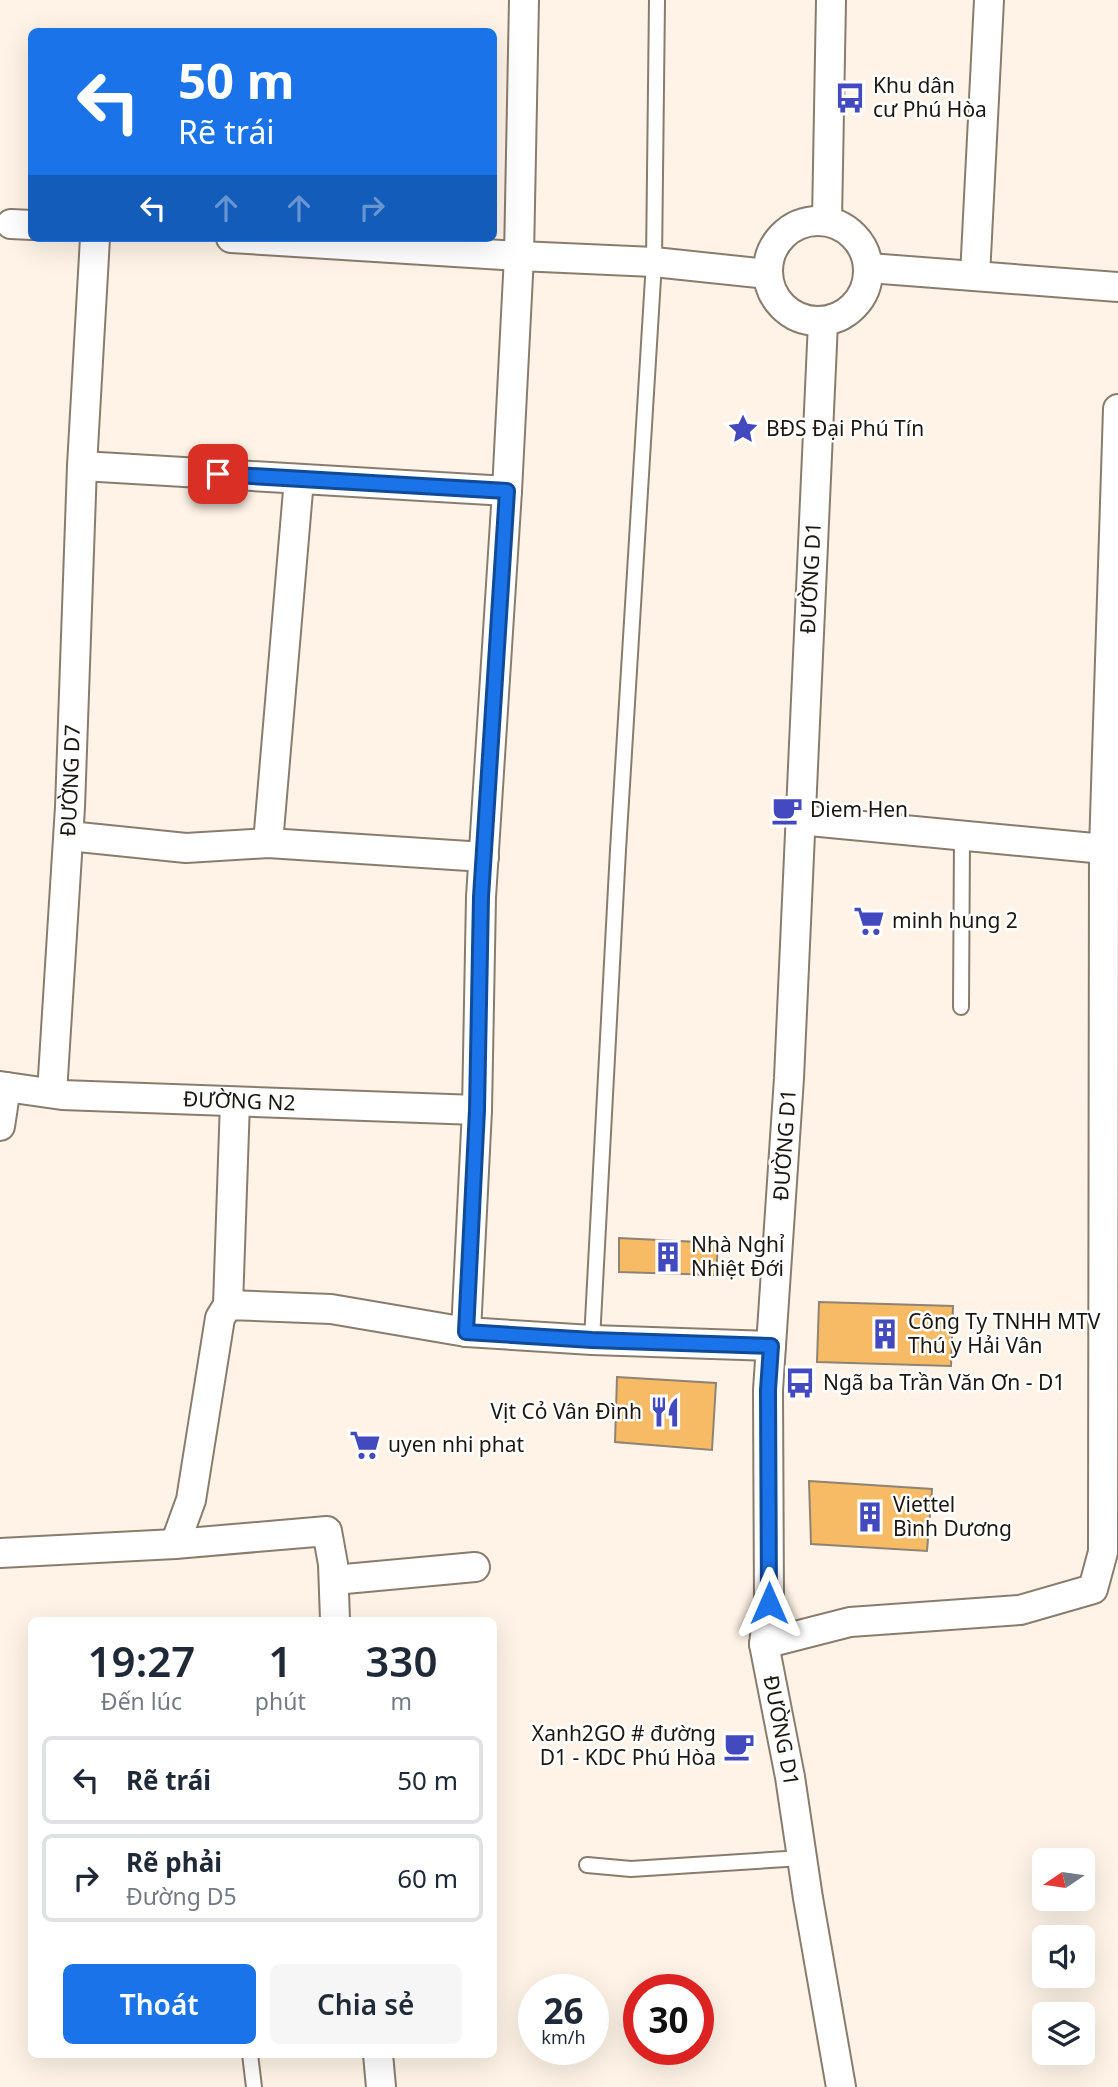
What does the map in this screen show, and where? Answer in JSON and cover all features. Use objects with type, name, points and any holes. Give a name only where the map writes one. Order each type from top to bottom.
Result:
[{"type":"street","points":[[466,1332],[477,1110],[484,857],[519,256],[524,0]]},
{"type":"street","points":[[827,221],[831,0]]},
{"type":"street","points":[[975,276],[989,0]]},
{"type":"street","points":[[817,220],[843,226],[856,238],[864,251],[869,268],[866,288],[858,304],[838,318],[823,322],[809,321],[792,315],[781,306],[772,291],[768,274],[770,257],[778,241],[800,224],[817,220]]},
{"type":"street","name":"ĐƯỜNG D7","points":[[52,1093],[69,836],[82,467],[95,242]]},
{"type":"street","points":[[295,242],[654,262],[768,274]]},
{"type":"street","points":[[869,268],[1118,287]]},
{"type":"street","name":"ĐƯỜNG D1","points":[[823,322],[789,1078],[768,1390],[769,1603],[764,1644],[790,1777],[841,2087]]},
{"type":"street","points":[[764,1644],[850,1622],[1020,1610],[1093,1589],[1103,1552],[1118,409]]},
{"type":"street","points":[[82,467],[507,491]]},
{"type":"street","points":[[268,843],[299,479]]},
{"type":"street","points":[[800,820],[1111,849]]},
{"type":"street","points":[[69,836],[186,848],[268,843],[484,857]]},
{"type":"street","points":[[0,1126],[3,1086]]},
{"type":"street","name":"ĐƯỜNG N2","points":[[3,1086],[52,1093],[477,1110]]},
{"type":"street","points":[[175,1544],[191,1500],[220,1318],[228,1305],[235,1102]]},
{"type":"street","points":[[228,1305],[331,1310],[466,1332],[592,1340],[771,1346]]},
{"type":"street","points":[[0,1553],[175,1544],[327,1531],[334,1580],[335,1617]]},
{"type":"street","points":[[334,1580],[475,1567]]},
{"type":"street","points":[[378,2058],[381,2087]]},
{"type":"lane","points":[[592,1340],[618,850],[654,262],[657,0]]},
{"type":"lane","points":[[961,1007],[962,836]]},
{"type":"lane","points":[[587,1865],[631,1869],[802,1858]]},
{"type":"lane","points":[[250,2058],[254,2087]]},
{"type":"building","name":"Nhà Nghỉ Nhiệt Đới","points":[[619,1238],[718,1243],[716,1275],[619,1272]]},
{"type":"building","name":"Công Ty TNHH MTV Thú y Hải Vân","points":[[819,1302],[953,1306],[951,1366],[817,1362]]},
{"type":"building","name":"Vịt Cỏ Vân Đình","points":[[617,1377],[716,1383],[712,1450],[615,1442]]},
{"type":"building","name":"Viettel Bình Dương","points":[[809,1481],[932,1489],[927,1551],[811,1544]]},
{"type":"place","name":"Khu dân cư Phú Hòa","points":[[850,98]]},
{"type":"place","name":"BĐS Đại Phú Tín","points":[[743,429]]},
{"type":"place","name":"Diem Hen","points":[[787,810]]},
{"type":"place","name":"minh hung 2","points":[[869,921]]},
{"type":"place","name":"Nhà Nghỉ Nhiệt Đới","points":[[668,1257]]},
{"type":"place","name":"Công Ty TNHH MTV Thú y Hải Vân","points":[[885,1334]]},
{"type":"place","name":"Ngã ba Trần Văn Ơn - D1","points":[[800,1383]]},
{"type":"place","name":"Vịt Cỏ Vân Đình","points":[[665,1412]]},
{"type":"place","name":"uyen nhi phat","points":[[365,1445]]},
{"type":"place","name":"Viettel Bình Dương","points":[[870,1517]]},
{"type":"place","name":"Xanh2GO # đường D1 - KDC Phú Hòa","points":[[739,1746]]},
{"type":"route","points":[[218,474],[507,491],[481,897],[477,1110],[466,1332],[592,1340],[771,1346],[768,1390],[769,1603]]}]
